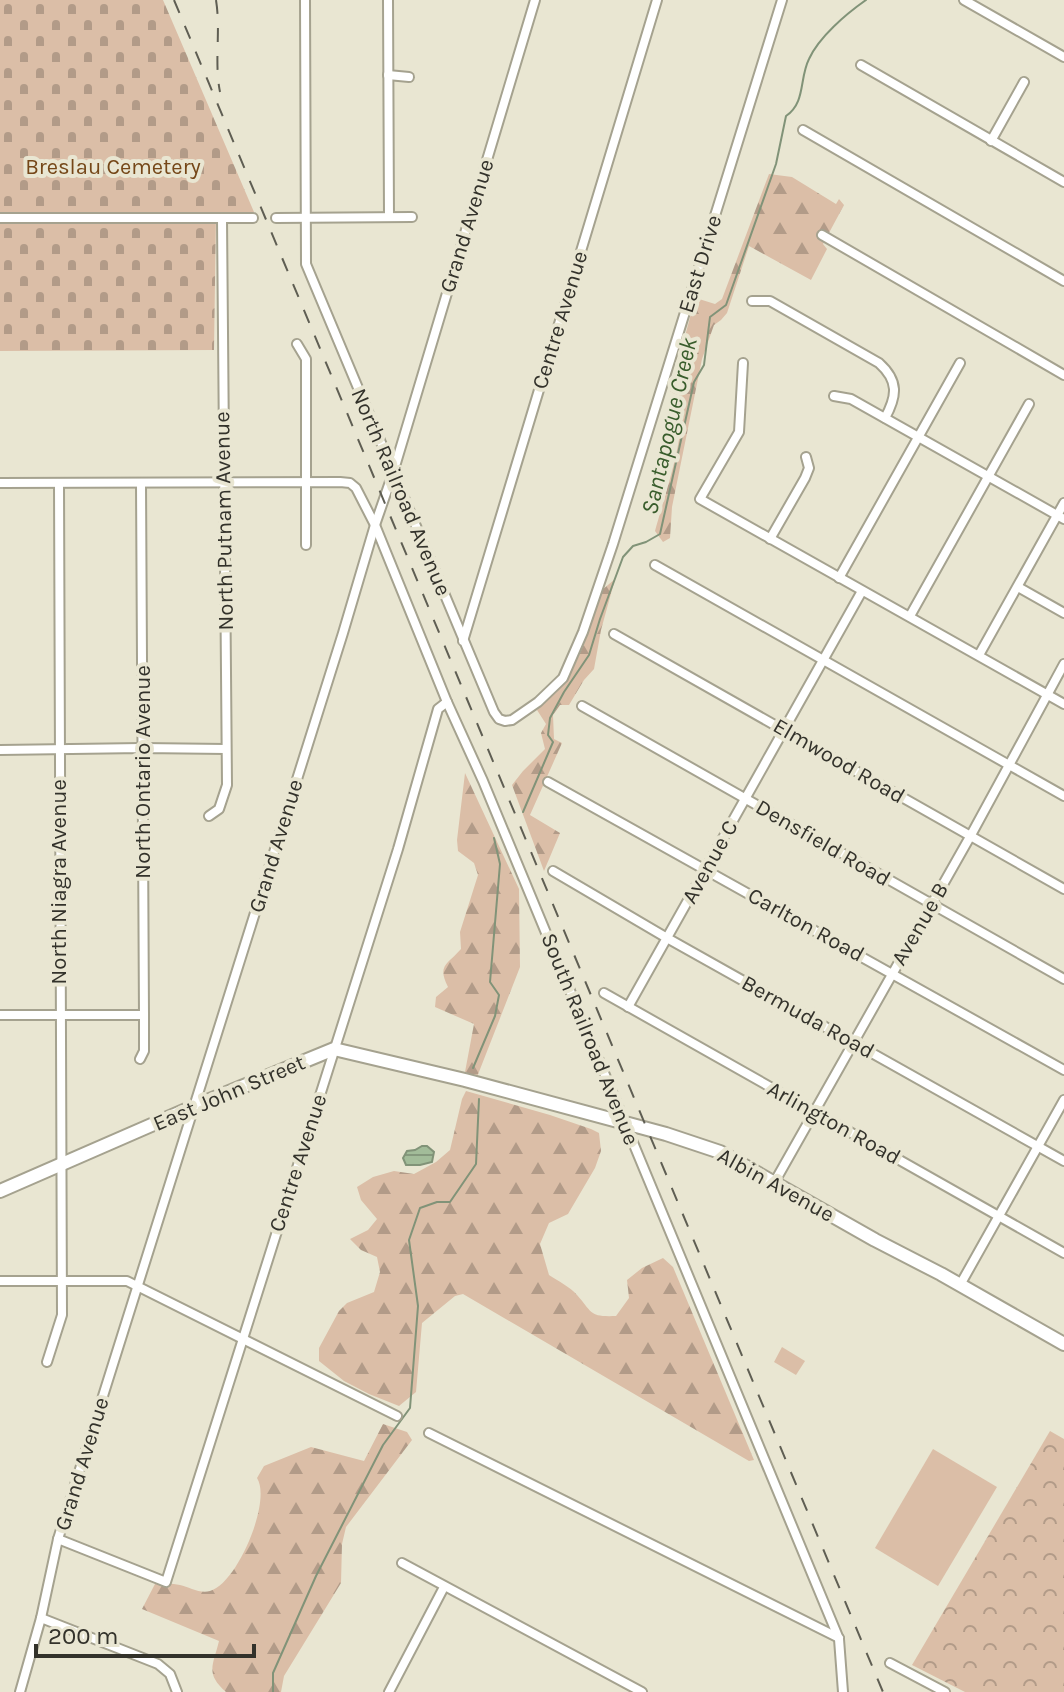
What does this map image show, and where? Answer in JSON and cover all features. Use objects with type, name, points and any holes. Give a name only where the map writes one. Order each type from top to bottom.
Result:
[{"type":"street","points":[[305,0],[306,217]]},
{"type":"street","points":[[388,0],[389,216]]},
{"type":"street","name":"Grand Avenue","points":[[20,1692],[41,1618],[58,1539],[393,473],[535,0]]},
{"type":"street","name":"Centre Avenue","points":[[463,641],[657,0]]},
{"type":"street","name":"East Drive","points":[[499,719],[512,720],[538,702],[563,678],[583,632],[782,0]]},
{"type":"street","points":[[964,0],[1064,57]]},
{"type":"street","points":[[861,65],[1064,182]]},
{"type":"street","points":[[388,75],[409,77]]},
{"type":"street","points":[[991,141],[1024,82]]},
{"type":"street","points":[[803,130],[1064,281]]},
{"type":"street","name":"North Railroad Avenue","points":[[306,217],[306,264],[463,641],[499,719]]},
{"type":"street","points":[[276,218],[412,217]]},
{"type":"street","points":[[0,218],[253,218]]},
{"type":"street","name":"North Putnam Avenue","points":[[209,816],[219,809],[227,785],[222,219]]},
{"type":"street","points":[[822,235],[1064,375]]},
{"type":"street","points":[[752,301],[770,301],[879,363],[888,371],[893,382],[894,395],[885,418]]},
{"type":"street","points":[[297,344],[306,359],[306,545]]},
{"type":"street","points":[[743,363],[739,432],[700,499],[1064,704]]},
{"type":"street","points":[[839,578],[960,363]]},
{"type":"street","points":[[834,396],[851,399],[1061,517]]},
{"type":"street","points":[[910,616],[1029,404]]},
{"type":"street","points":[[770,539],[809,468],[806,457]]},
{"type":"street","points":[[0,483],[307,482]]},
{"type":"street","name":"South Railroad Avenue","points":[[307,482],[346,482],[353,485],[375,525],[839,1639],[843,1692]]},
{"type":"street","name":"North Ontario Avenue","points":[[140,1059],[144,1051],[141,483]]},
{"type":"street","name":"North Niagra Avenue","points":[[47,1362],[62,1315],[59,484]]},
{"type":"street","points":[[979,655],[1061,517],[1064,503]]},
{"type":"street","points":[[655,565],[1064,796]]},
{"type":"street","points":[[1018,587],[1064,613]]},
{"type":"street","name":"Avenue C","points":[[628,1007],[862,591]]},
{"type":"street","name":"Elmwood Road","points":[[614,634],[1064,889]]},
{"type":"street","name":"Avenue B","points":[[774,1183],[1064,664]]},
{"type":"street","name":"Centre Avenue","points":[[58,1539],[166,1582],[398,849],[438,709],[447,702]]},
{"type":"street","name":"Densfield Road","points":[[582,706],[1064,979]]},
{"type":"street","points":[[0,750],[226,749]]},
{"type":"street","name":"Carlton Road","points":[[548,782],[1064,1070]]},
{"type":"street","name":"Bermuda Road","points":[[553,871],[1064,1161]]},
{"type":"street","name":"Arlington Road","points":[[604,993],[1064,1253]]},
{"type":"street","points":[[0,1015],[144,1015]]},
{"type":"street","name":"East John Street","points":[[0,1191],[334,1049],[465,1080]]},
{"type":"street","name":"Albin Avenue","points":[[465,1080],[666,1134],[720,1152],[1064,1344]]},
{"type":"street","points":[[960,1285],[1064,1100]]},
{"type":"street","points":[[0,1281],[127,1281],[397,1416]]},
{"type":"street","points":[[429,1433],[839,1639]]},
{"type":"street","points":[[402,1563],[642,1692]]},
{"type":"street","points":[[389,1692],[444,1587]]},
{"type":"street","points":[[41,1618],[158,1664],[170,1674],[177,1692]]},
{"type":"street","points":[[890,1663],[945,1692]]},
{"type":"green space","name":"Breslau Cemetery","points":[[0,0],[163,0],[254,212],[216,214],[214,350],[0,351]]},
{"type":"green space","points":[[769,174],[792,177],[836,204],[839,199],[844,205],[823,244],[827,249],[811,280],[749,246],[727,313],[714,325],[702,359],[672,507],[670,538],[663,542],[655,531],[674,465],[682,413],[681,398],[670,391],[694,303],[699,299],[715,304],[722,299]]},
{"type":"green space","points":[[615,579],[594,669],[569,705],[560,705],[553,715],[554,739],[562,743],[530,815],[560,833],[544,871],[512,785],[545,749],[541,733],[546,724],[537,710],[567,682],[602,590]]},
{"type":"green space","points":[[465,773],[519,889],[520,967],[477,1077],[465,1072],[474,1024],[435,1007],[436,997],[448,987],[443,974],[445,966],[461,949],[460,932],[478,875],[474,863],[458,851]]},
{"type":"green space","points":[[466,1091],[550,1115],[599,1133],[601,1151],[595,1168],[568,1214],[549,1223],[540,1244],[549,1275],[574,1292],[592,1313],[616,1316],[629,1298],[627,1280],[642,1268],[663,1258],[673,1267],[754,1460],[749,1461],[463,1294],[455,1296],[422,1323],[416,1392],[399,1406],[344,1381],[319,1361],[319,1348],[339,1311],[347,1303],[374,1292],[380,1272],[377,1257],[361,1250],[350,1239],[368,1230],[377,1219],[361,1200],[357,1187],[373,1177],[394,1171],[414,1174],[450,1150]]},
{"type":"green space","points":[[782,1347],[805,1361],[796,1375],[774,1362]]},
{"type":"green space","points":[[383,1424],[407,1432],[412,1440],[346,1527],[342,1544],[341,1583],[284,1676],[281,1692],[226,1692],[215,1680],[212,1669],[219,1641],[142,1609],[155,1584],[177,1584],[206,1592],[220,1585],[241,1558],[256,1522],[260,1504],[257,1478],[264,1466],[311,1447],[364,1461]]},
{"type":"green space","points":[[1050,1431],[1064,1439],[1064,1692],[965,1692],[912,1665]]},
{"type":"green space","points":[[933,1449],[997,1487],[938,1586],[875,1548]]},
{"type":"shaded area","points":[[422,1146],[434,1152],[432,1162],[406,1165],[403,1158],[407,1151]]},
{"type":"waterway","name":"Santapogue Creek","points":[[523,812],[553,742],[548,735],[550,718],[589,655],[623,557],[633,546],[660,534],[694,382],[704,365],[710,317],[726,305],[776,164],[786,116],[797,104],[809,59],[826,34],[866,0]]},
{"type":"waterway","name":"Santapogue Creek","points":[[473,1068],[495,1016],[499,995],[490,982],[500,864],[494,838]]},
{"type":"waterway","name":"Santapogue Creek","points":[[273,1692],[273,1673],[316,1576],[383,1445],[410,1408],[418,1306],[409,1240],[420,1208],[437,1202],[450,1202],[476,1164],[479,1099]]},
{"type":"railway","points":[[174,0],[883,1692]]},
{"type":"railway","points":[[216,0],[220,92]]}]
